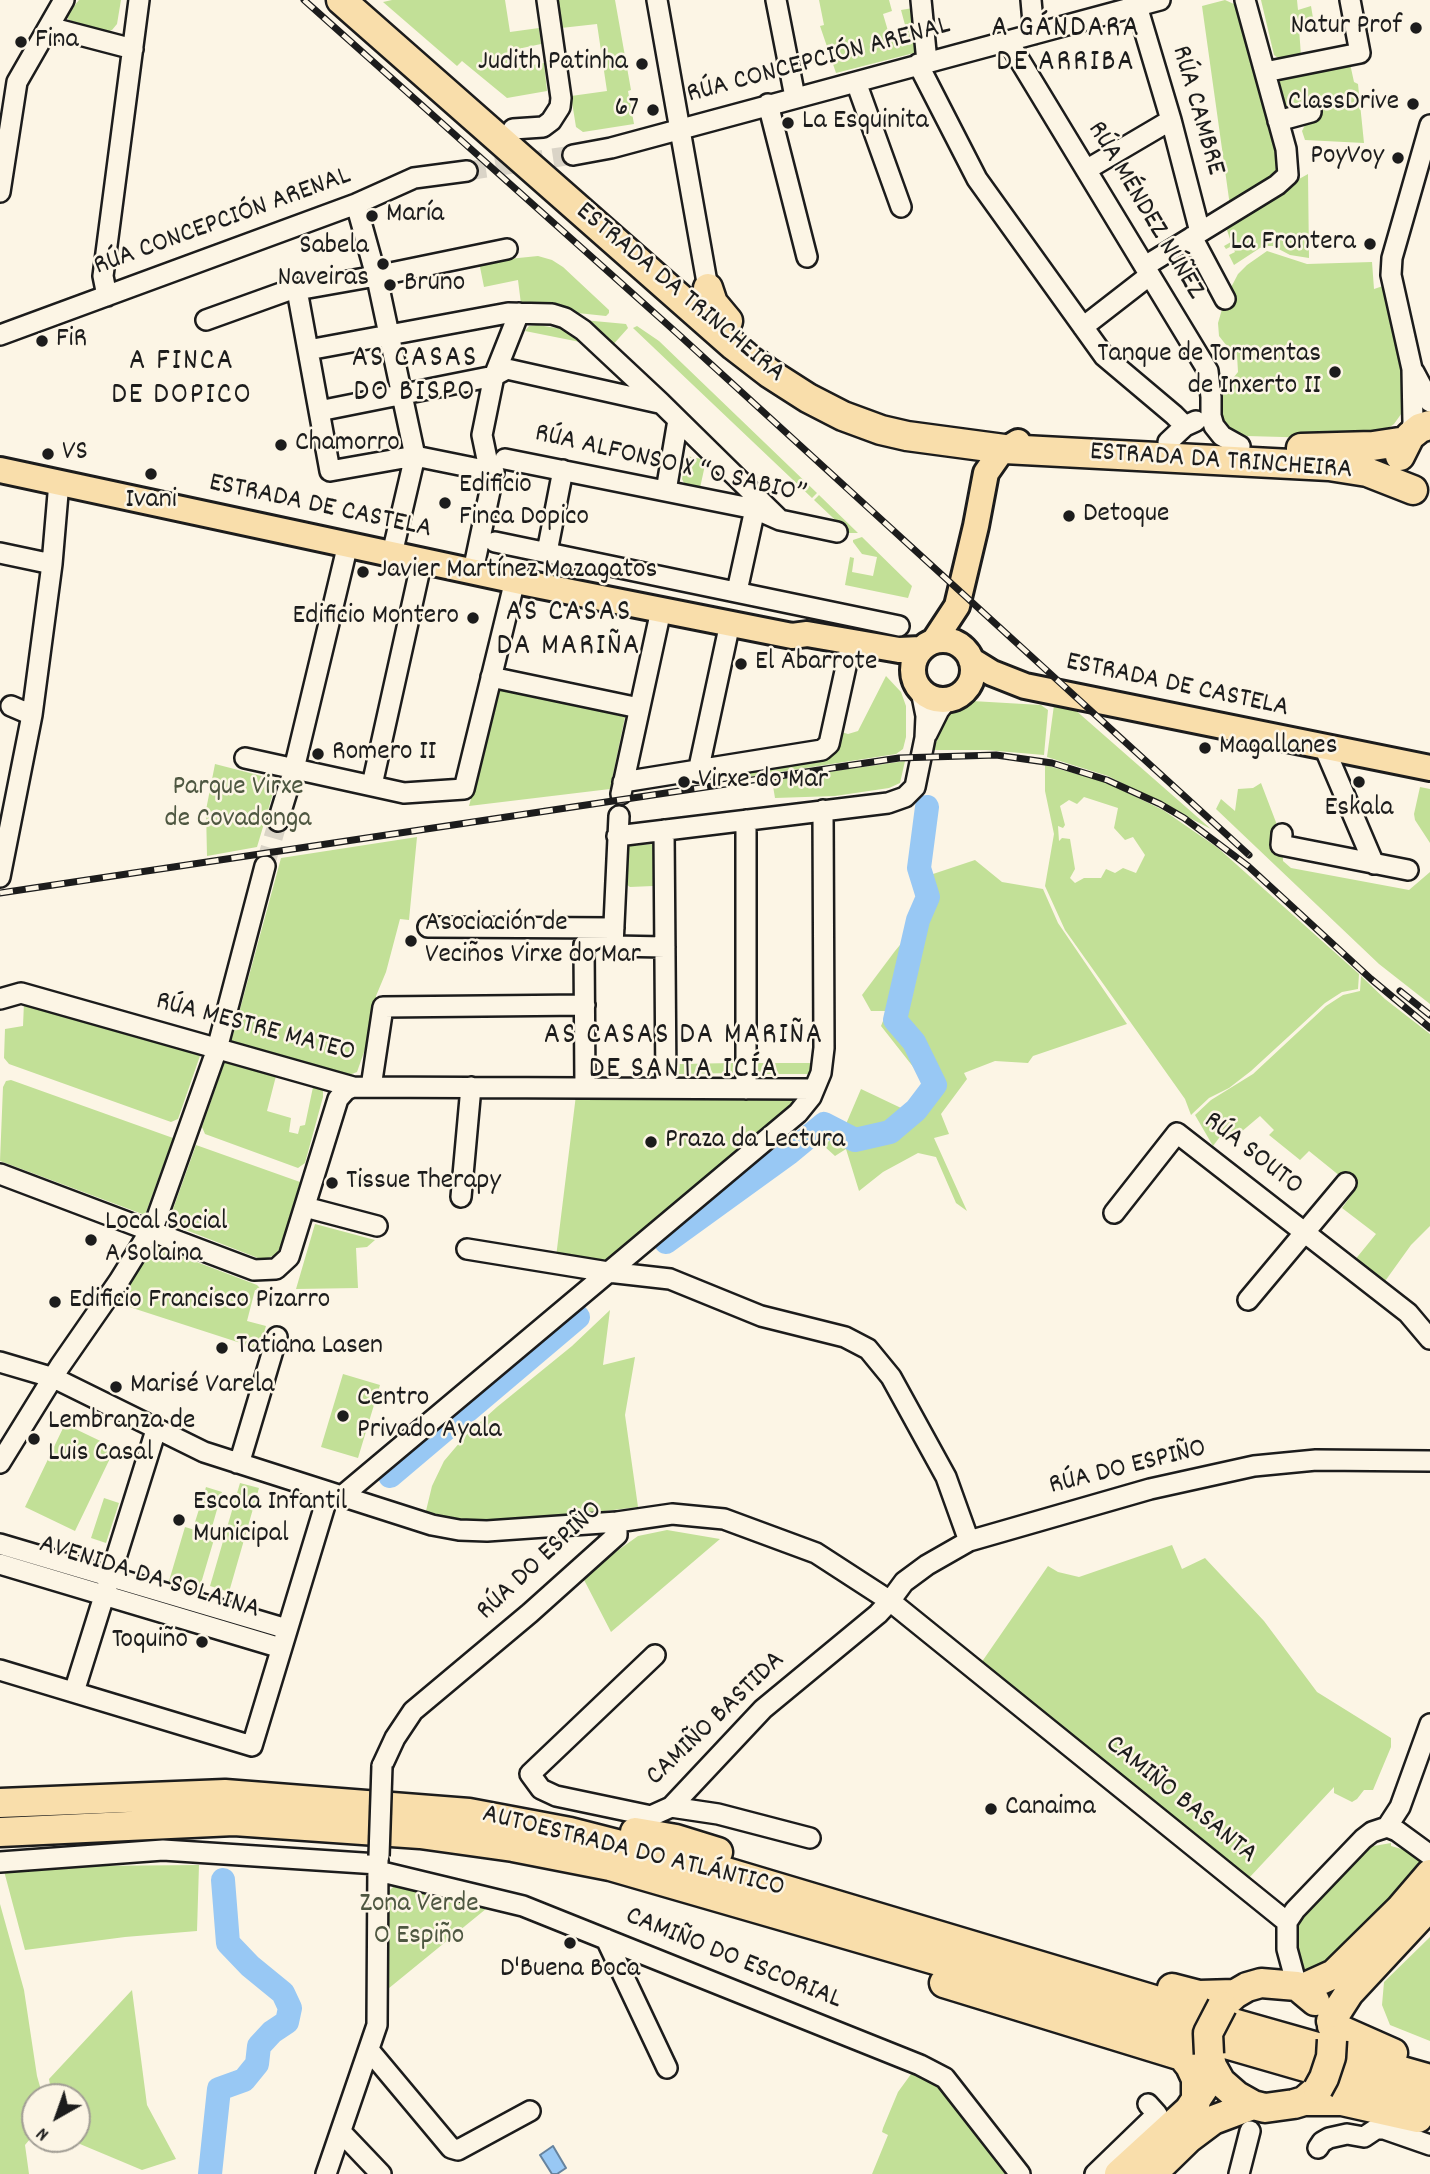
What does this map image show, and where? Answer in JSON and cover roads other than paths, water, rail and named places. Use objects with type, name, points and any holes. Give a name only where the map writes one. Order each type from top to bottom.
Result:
[{"type":"highway","name":"ESTRADA DA TRINCHEIRA","points":[[341,0],[725,338],[769,373],[843,416],[907,436],[1004,449],[1095,447],[1329,466],[1367,472],[1422,494]]},
{"type":"highway","name":"ESTRADA DA TRINCHEIRA","points":[[368,0],[728,321],[778,360],[822,388],[885,416],[944,430],[1044,435],[1095,447],[1176,434],[1240,446],[1330,449],[1373,446],[1415,434]]},
{"type":"highway","points":[[708,288],[713,303],[728,321]]},
{"type":"highway","points":[[1415,434],[1399,461],[1406,482],[1422,494]]},
{"type":"highway","name":"AUTOESTRADA DO ATLÁNTICO","points":[[0,1803],[225,1794],[469,1813],[538,1815],[676,1839],[1199,1995],[1211,2038]]},
{"type":"highway","name":"AUTOESTRADA DO ATLÁNTICO","points":[[0,1832],[234,1821],[419,1833],[513,1847],[610,1866],[1211,2038]]},
{"type":"highway","points":[[1101,2174],[1189,2110],[1196,2101],[1211,2038],[1247,1987],[1290,1986],[1334,1974],[1401,1909],[1430,1874]]},
{"type":"highway","points":[[1152,2174],[1189,2138],[1213,2120],[1251,2118],[1265,2108],[1280,2108],[1311,2095],[1324,2078],[1331,2057],[1332,2029],[1359,1982],[1430,1906]]},
{"type":"highway","points":[[1359,1982],[1357,2012],[1372,2044]]},
{"type":"highway","points":[[1290,1986],[1313,1998],[1332,2029],[1385,2050],[1430,2062]]},
{"type":"highway","points":[[1211,2038],[1430,2079]]},
{"type":"highway","points":[[1211,2038],[1430,2103]]},
{"type":"highway","points":[[1211,2038],[1221,2082],[1237,2096],[1251,2118]]},
{"type":"highway","points":[[1311,2095],[1430,2121]]},
{"type":"main road","points":[[907,436],[951,448],[968,456],[975,463],[983,490]]},
{"type":"main road","points":[[983,490],[1020,459],[1095,447]]},
{"type":"main road","points":[[957,694],[971,680],[957,606],[983,490],[991,464],[1004,449]]},
{"type":"main road","name":"ESTRADA DE CASTELA","points":[[0,470],[792,636]]},
{"type":"main road","points":[[917,683],[912,666],[957,606]]},
{"type":"main road","points":[[792,636],[807,635],[899,650],[946,640],[992,673],[1019,685]]},
{"type":"main road","points":[[792,636],[802,643],[895,665],[937,700],[957,694],[1019,685]]},
{"type":"main road","name":"ESTRADA DE CASTELA","points":[[1019,685],[1430,768]]},
{"type":"street","points":[[0,192],[5,120],[19,76],[64,0]]},
{"type":"street","points":[[107,296],[103,276],[139,0]]},
{"type":"street","points":[[513,129],[543,127],[558,111],[561,98],[547,0]]},
{"type":"street","points":[[657,0],[708,288]]},
{"type":"street","points":[[776,0],[795,97]]},
{"type":"street","points":[[921,0],[922,63],[977,179],[1104,355],[1174,415],[1176,434],[1211,416],[1214,426],[1222,436],[1240,446]]},
{"type":"street","points":[[1031,0],[1034,34]]},
{"type":"street","name":"RÚA CONCEPCIÓN ARENAL","points":[[573,155],[611,148],[1160,0]]},
{"type":"street","points":[[1083,327],[1147,271],[1196,234],[1277,185],[1288,175],[1286,149],[1245,0]]},
{"type":"street","points":[[1265,72],[1360,53],[1350,0]]},
{"type":"street","name":"RÚA CAMBRE","points":[[1137,6],[1171,120],[1196,234],[1225,299]]},
{"type":"street","points":[[49,27],[132,50]]},
{"type":"street","name":"RÚA MÉNDEZ NÚÑEZ","points":[[1009,41],[1208,370],[1211,416]]},
{"type":"street","points":[[856,82],[901,208]]},
{"type":"street","points":[[768,104],[807,257]]},
{"type":"street","points":[[1278,121],[1311,112]]},
{"type":"street","points":[[1086,170],[1171,120]]},
{"type":"street","points":[[1415,434],[1412,369],[1391,275],[1392,258],[1430,125]]},
{"type":"street","name":"RÚA CONCEPCIÓN ARENAL","points":[[0,335],[356,204],[414,178],[467,170]]},
{"type":"street","points":[[356,204],[376,276],[415,456],[391,554]]},
{"type":"street","points":[[206,320],[295,288],[297,290],[376,276],[507,249]]},
{"type":"street","points":[[297,290],[319,411],[494,376],[507,369],[661,403]]},
{"type":"street","points":[[308,350],[508,313],[552,314],[574,323],[661,403],[780,520]]},
{"type":"street","points":[[473,571],[500,465],[487,459],[482,435],[494,376],[519,313]]},
{"type":"street","points":[[1412,369],[1430,402]]},
{"type":"street","name":"RÚA ALFONSO X “O SABIO”","points":[[319,411],[330,471],[415,456],[563,470],[755,509],[780,520],[837,532]]},
{"type":"street","points":[[666,491],[678,420]]},
{"type":"street","points":[[547,552],[563,470]]},
{"type":"street","points":[[0,877],[32,715],[52,564],[59,482]]},
{"type":"street","points":[[737,591],[755,509]]},
{"type":"street","points":[[495,542],[899,626]]},
{"type":"street","points":[[278,821],[294,769],[348,544]]},
{"type":"street","points":[[0,553],[52,564]]},
{"type":"street","points":[[372,785],[422,560]]},
{"type":"street","points":[[245,758],[404,793],[464,789],[515,580]]},
{"type":"street","points":[[661,610],[622,789],[698,772],[822,750],[829,744],[849,653]]},
{"type":"street","points":[[698,772],[730,623]]},
{"type":"street","points":[[491,677],[639,708]]},
{"type":"street","points":[[617,836],[888,803],[905,797],[915,787],[925,738],[926,716],[917,683]]},
{"type":"street","points":[[925,738],[939,710],[957,694]]},
{"type":"street","points":[[11,706],[32,715]]},
{"type":"street","points":[[1324,747],[1374,864]]},
{"type":"street","points":[[0,1670],[252,1745],[284,1639],[335,1494],[608,1272],[798,1112],[811,1097],[821,1073],[824,1048],[823,810]]},
{"type":"street","points":[[614,937],[619,816]]},
{"type":"street","points":[[746,820],[746,1089]]},
{"type":"street","points":[[664,830],[666,1088]]},
{"type":"street","points":[[1282,834],[1282,845],[1408,870]]},
{"type":"street","points":[[3,1454],[151,1231],[217,1049],[265,866]]},
{"type":"street","points":[[428,927],[614,937],[665,947]]},
{"type":"street","points":[[585,1088],[584,945],[614,937]]},
{"type":"street","name":"RÚA MESTRE MATEO","points":[[0,999],[21,993],[349,1088],[814,1089]]},
{"type":"street","points":[[0,1174],[254,1270],[276,1269],[289,1257],[349,1088],[383,1007],[585,1005]]},
{"type":"street","points":[[461,1197],[471,1087]]},
{"type":"street","name":"RÚA SOUTO","points":[[1114,1213],[1177,1133],[1408,1313],[1430,1339]]},
{"type":"street","name":"RÚA SOUTO","points":[[1248,1300],[1346,1183]]},
{"type":"street","points":[[305,1207],[377,1226]]},
{"type":"street","points":[[467,1249],[608,1272],[670,1279],[761,1316],[845,1337],[868,1349],[891,1377],[946,1477],[969,1541]]},
{"type":"street","points":[[237,1463],[277,1337]]},
{"type":"street","points":[[0,1362],[54,1378],[204,1452],[432,1525],[487,1531],[617,1522]]},
{"type":"street","points":[[74,1692],[156,1430]]},
{"type":"street","name":"RÚA DO ESPIÑO","points":[[326,2174],[377,2025],[378,1864],[382,1766],[395,1738],[413,1711],[530,1614],[617,1535],[617,1522],[672,1514],[724,1520],[816,1553],[890,1601],[904,1583],[969,1541],[1150,1489],[1254,1466],[1316,1460],[1420,1461]]},
{"type":"street","name":"AVENIDA DA SOLAINA","points":[[0,1544],[107,1586],[284,1639]]},
{"type":"street","name":"AVENIDA DA SOLAINA","points":[[0,1564],[107,1586]]},
{"type":"street","name":"CAMIÑO BASTIDA","points":[[654,1656],[530,1774],[541,1789],[556,1796],[652,1816],[671,1807],[763,1709],[878,1614],[890,1601]]},
{"type":"street","name":"CAMIÑO BASANTA","points":[[890,1601],[1287,1922]]},
{"type":"street","points":[[1290,1986],[1287,1922],[1295,1910],[1363,1839],[1372,1832],[1387,1827],[1400,1807],[1430,1724]]},
{"type":"street","points":[[671,1807],[718,1814],[810,1839]]},
{"type":"street","points":[[1387,1827],[1430,1856]]},
{"type":"street","name":"CAMIÑO DO ESCORIAL","points":[[0,1862],[163,1850],[378,1864],[523,1906],[920,2065],[945,2078],[1020,2174]]},
{"type":"street","points":[[606,1939],[667,2068]]},
{"type":"street","points":[[369,2050],[451,2148],[458,2150],[530,2111]]},
{"type":"street","points":[[1101,2174],[1157,2115],[1148,2104]]},
{"type":"street","points":[[1239,2174],[1251,2118]]},
{"type":"street","points":[[1318,2148],[1329,2138],[1347,2134],[1364,2137],[1376,2129],[1384,2129],[1430,2145]]},
{"type":"street","points":[[341,2132],[381,2174]]},
{"type":"water","points":[[553,2146],[566,2168],[557,2174],[552,2174],[540,2155]]},
{"type":"waterway","points":[[666,1242],[789,1153],[824,1124],[855,1140],[890,1132],[916,1110],[935,1085],[914,1042],[895,1020],[918,920],[928,897],[919,868],[927,807]]},
{"type":"waterway","points":[[390,1476],[578,1317]]},
{"type":"waterway","points":[[210,2174],[219,2089],[244,2080],[257,2064],[259,2046],[272,2032],[287,2022],[290,2008],[283,1993],[250,1966],[228,1943],[223,1880]]},
{"type":"tunnel","points":[[467,171],[573,155]]},
{"type":"tunnel","points":[[265,866],[278,821]]},
{"type":"railway","points":[[304,0],[678,334],[1249,855]]},
{"type":"railway","points":[[0,893],[899,758],[996,755],[1052,763],[1107,780],[1184,818],[1248,866],[1371,979],[1430,1028]]},
{"type":"railway","points":[[1400,991],[1430,1015]]},
{"type":"place","name":"Natur Prof","points":[[1416,28]]},
{"type":"place","name":"Fina","points":[[21,42]]},
{"type":"place","name":"Judith Patinha","points":[[642,64]]},
{"type":"place","name":"ClassDrive","points":[[1413,104]]},
{"type":"place","name":"67","points":[[653,110]]},
{"type":"place","name":"La Esquinita","points":[[788,123]]},
{"type":"place","name":"PoyVoy","points":[[1398,158]]},
{"type":"place","name":"María","points":[[372,216]]},
{"type":"place","name":"La Frontera","points":[[1370,244]]},
{"type":"place","name":"Sabela Naveiras","points":[[383,264]]},
{"type":"place","name":"Bruno","points":[[390,285]]},
{"type":"place","name":"FiR","points":[[42,341]]},
{"type":"place","name":"Tanque de Tormentas de Inxerto II","points":[[1335,372]]},
{"type":"place","name":"Chamorro","points":[[281,445]]},
{"type":"place","name":"VS","points":[[48,454]]},
{"type":"place","name":"Ivani","points":[[151,474]]},
{"type":"place","name":"Edificio Finca Dopico","points":[[445,503]]},
{"type":"place","name":"Detoque","points":[[1069,516]]},
{"type":"place","name":"Javier Martínez Mazagatos","points":[[363,572]]},
{"type":"place","name":"Edificio Montero","points":[[473,618]]},
{"type":"place","name":"El Abarrote","points":[[741,664]]},
{"type":"place","name":"Magallanes","points":[[1205,748]]},
{"type":"place","name":"Romero II","points":[[318,754]]},
{"type":"place","name":"Virxe do Mar","points":[[684,782]]},
{"type":"place","name":"Eskala","points":[[1359,782]]},
{"type":"place","name":"Asociación de Veciños Virxe do Mar","points":[[411,941]]},
{"type":"place","name":"Praza da Lectura","points":[[651,1142]]},
{"type":"place","name":"Tissue Therapy","points":[[332,1183]]},
{"type":"place","name":"Local Social A Solaina","points":[[91,1240]]},
{"type":"place","name":"Edificio Francisco Pizarro","points":[[55,1302]]},
{"type":"place","name":"Tatiana Lasen","points":[[222,1348]]},
{"type":"place","name":"Marisé Varela","points":[[116,1387]]},
{"type":"place","name":"Centro Privado Ayala","points":[[343,1416]]},
{"type":"place","name":"Lembranza de Luis Casal","points":[[34,1439]]},
{"type":"place","name":"Escola Infantil Municipal","points":[[179,1520]]},
{"type":"place","name":"Toquiño","points":[[202,1642]]},
{"type":"place","name":"Canaima","points":[[991,1809]]},
{"type":"place","name":"D'Buena Boca","points":[[570,1943]]},
{"type":"district","name":"A GÁNDARA DE ARRIBA","points":[[1066,48]]},
{"type":"district","name":"AS CASAS DO BISPO","points":[[415,378]]},
{"type":"district","name":"A FINCA DE DOPICO","points":[[182,381]]},
{"type":"district","name":"AS CASAS DA MARIÑA","points":[[569,632]]},
{"type":"district","name":"AS CASAS DA MARIÑA DE SANTA ICÍA","points":[[684,1055]]},
{"type":"park label","name":"Parque Virxe de Covadonga","points":[[238,805]]},
{"type":"park label","name":"Zona Verde O Espiño","points":[[419,1922]]}]
